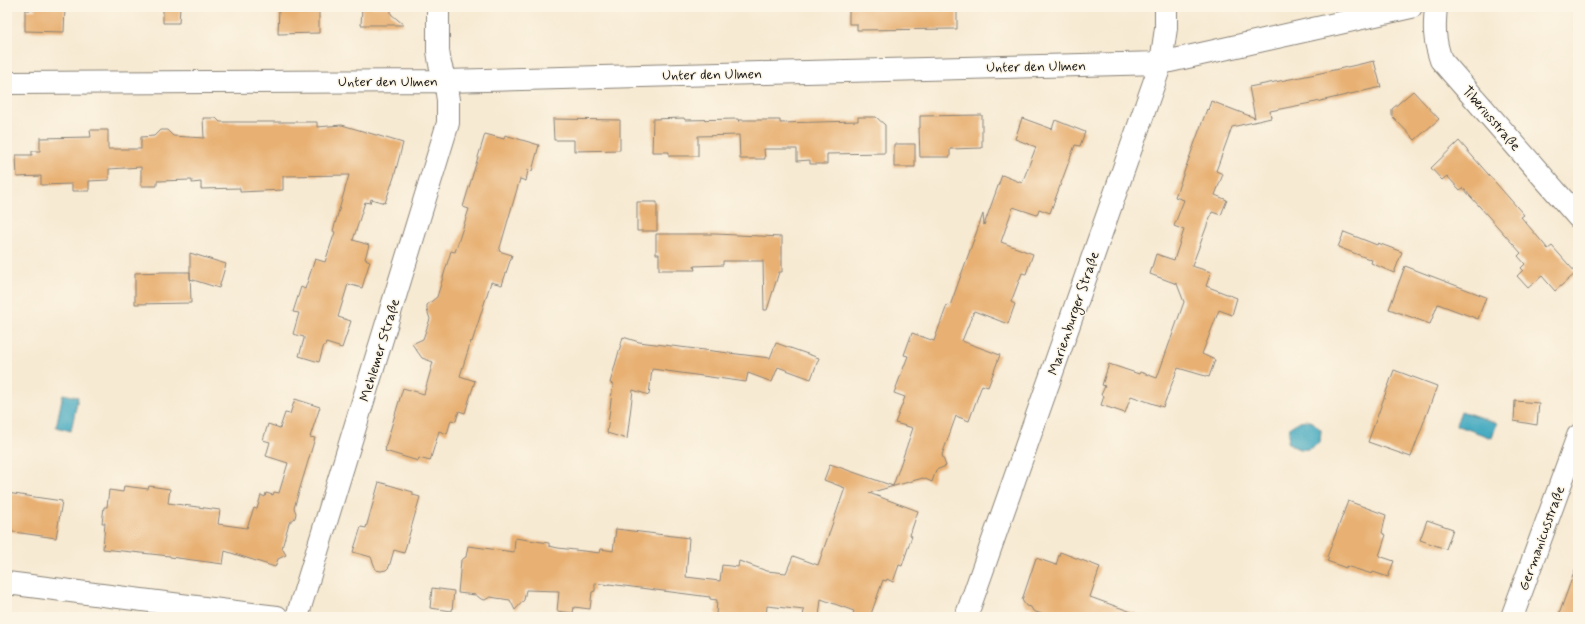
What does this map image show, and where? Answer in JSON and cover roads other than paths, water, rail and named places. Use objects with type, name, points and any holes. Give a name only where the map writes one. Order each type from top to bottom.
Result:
[{"type":"street","name":"Mehlemer Straße","points":[[297,617],[448,123],[448,100],[438,51],[438,7]]},
{"type":"street","name":"Marienburger Straße","points":[[966,617],[1161,63],[1166,28],[1166,7]]},
{"type":"street","name":"Unter den Ulmen","points":[[7,83],[445,81],[1161,63],[1411,7]]},
{"type":"street","name":"Tiberiusstraße","points":[[1436,7],[1434,27],[1435,44],[1441,60],[1578,217]]},
{"type":"street","name":"Germanicusstraße","points":[[1512,617],[1578,436]]},
{"type":"street","points":[[7,583],[277,617]]},
{"type":"water","points":[[63,394],[78,397],[71,431],[56,427]]},
{"type":"water","points":[[1461,411],[1497,423],[1492,438],[1456,425]]},
{"type":"water","points":[[1306,420],[1313,422],[1321,430],[1320,442],[1311,448],[1304,450],[1296,448],[1288,442],[1290,427],[1300,421]]}]
